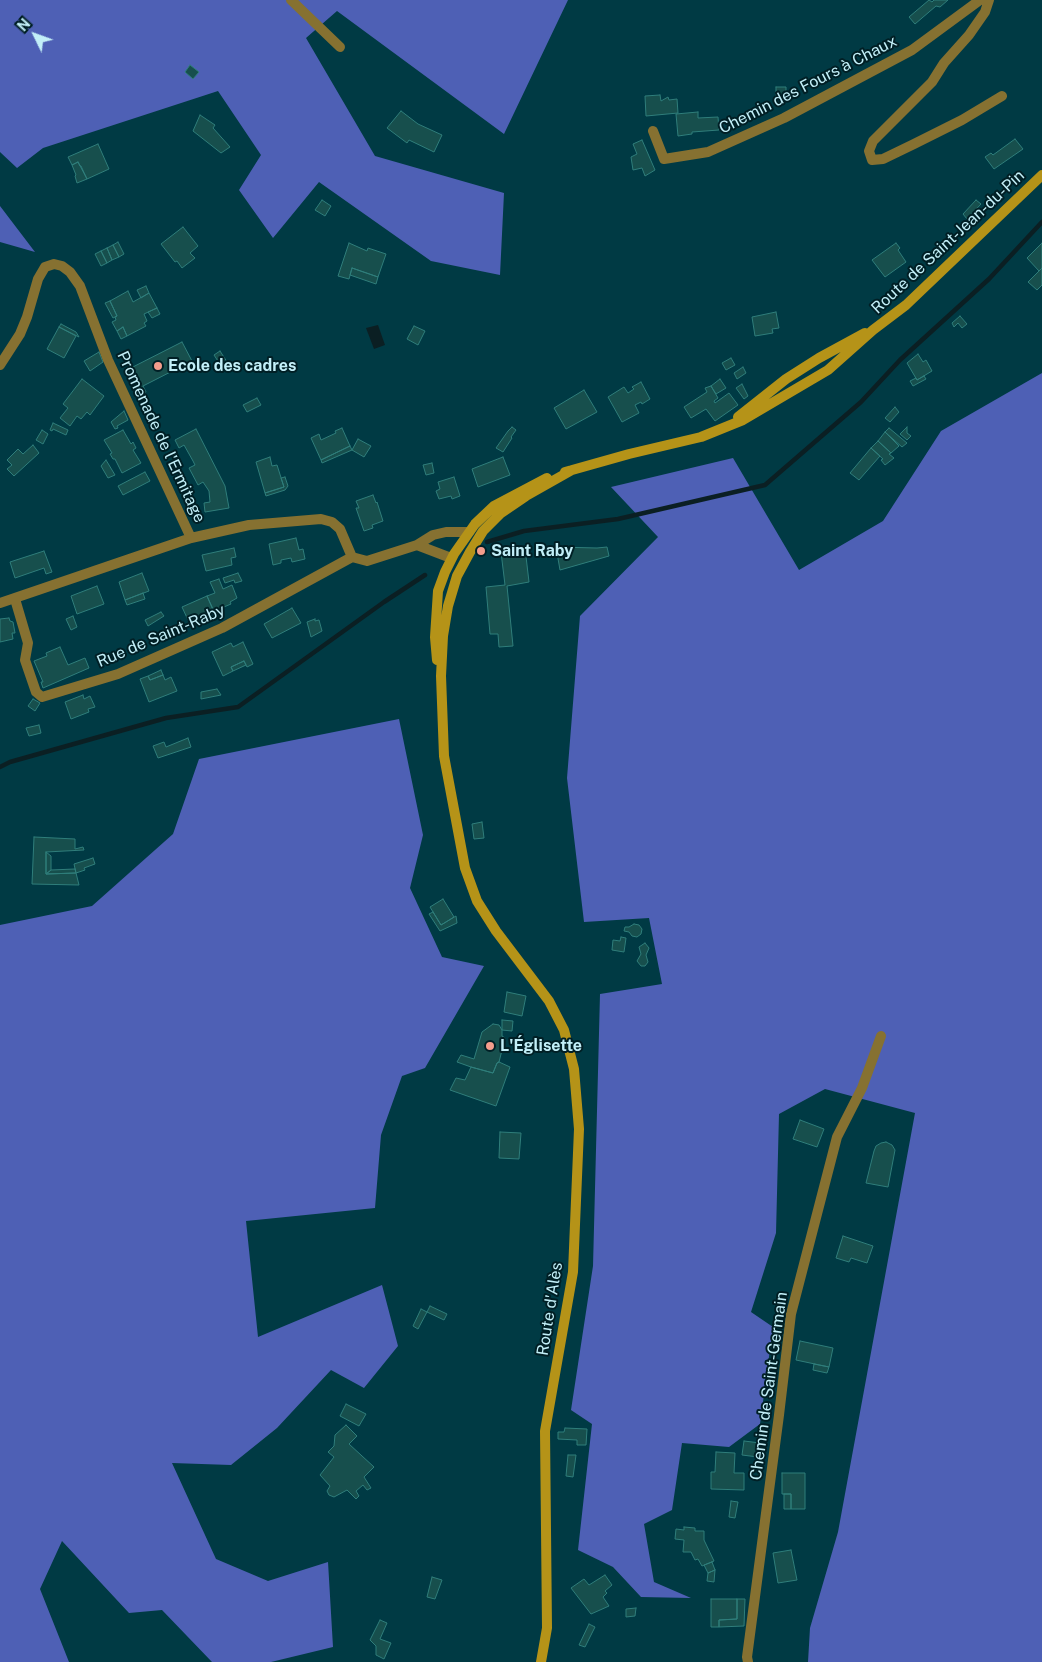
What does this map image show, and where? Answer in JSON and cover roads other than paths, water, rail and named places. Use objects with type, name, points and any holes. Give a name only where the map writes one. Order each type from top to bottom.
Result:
[{"type":"main road","name":"Route de Saint-Jean-du-Pin","points":[[441,676],[436,657],[438,591],[452,558],[469,532],[494,506],[554,474],[701,437],[743,420],[828,370],[873,330],[906,305],[1042,175]]},
{"type":"main road","name":"Route de Saint-Jean-du-Pin","points":[[728,426],[786,379],[860,335],[873,330]]},
{"type":"main road","name":"Route de Saint-Jean-du-Pin","points":[[527,971],[496,932],[477,901],[465,868],[444,756],[441,676],[443,636],[448,606],[457,576],[483,531],[501,514],[526,496],[572,470]]},
{"type":"main road","name":"Route d'Alès","points":[[527,971],[549,1001],[564,1030],[574,1070],[579,1129],[573,1272],[545,1431],[547,1628],[540,1662]]},
{"type":"street","points":[[291,0],[340,47]]},
{"type":"street","name":"Chemin des Fours à Chaux","points":[[653,131],[664,159],[708,152],[784,118],[912,50],[980,0]]},
{"type":"street","points":[[989,0],[984,12],[969,35],[944,63],[932,82],[873,141],[869,150],[872,160],[884,159],[962,120],[1002,96]]},
{"type":"street","name":"Promenade de l'Ermitage","points":[[0,364],[11,350],[27,317],[38,279],[45,267],[54,264],[62,266],[70,272],[80,286],[108,360],[191,538],[249,525],[321,519],[332,522],[340,529],[352,557]]},
{"type":"street","points":[[352,557],[367,560],[417,544],[433,535],[446,532],[469,532]]},
{"type":"street","points":[[0,603],[191,538]]},
{"type":"street","points":[[417,544],[452,558]]},
{"type":"street","name":"Rue de Saint-Raby","points":[[15,599],[28,643],[25,660],[36,692],[42,697],[118,674],[222,628],[352,557]]},
{"type":"street","name":"Chemin de Saint-Germain","points":[[748,1662],[791,1314],[837,1137],[862,1088],[881,1036]]},
{"type":"waterway","points":[[487,542],[524,531],[618,519],[765,485],[861,402],[900,360],[989,279],[1042,222]]},
{"type":"waterway","points":[[0,767],[10,762],[166,718],[238,707],[384,602],[425,575]]},
{"type":"place","name":"Ecole des cadres","points":[[158,366]]},
{"type":"place","name":"Saint Raby","points":[[481,551]]},
{"type":"place","name":"L'Églisette","points":[[490,1046]]}]
